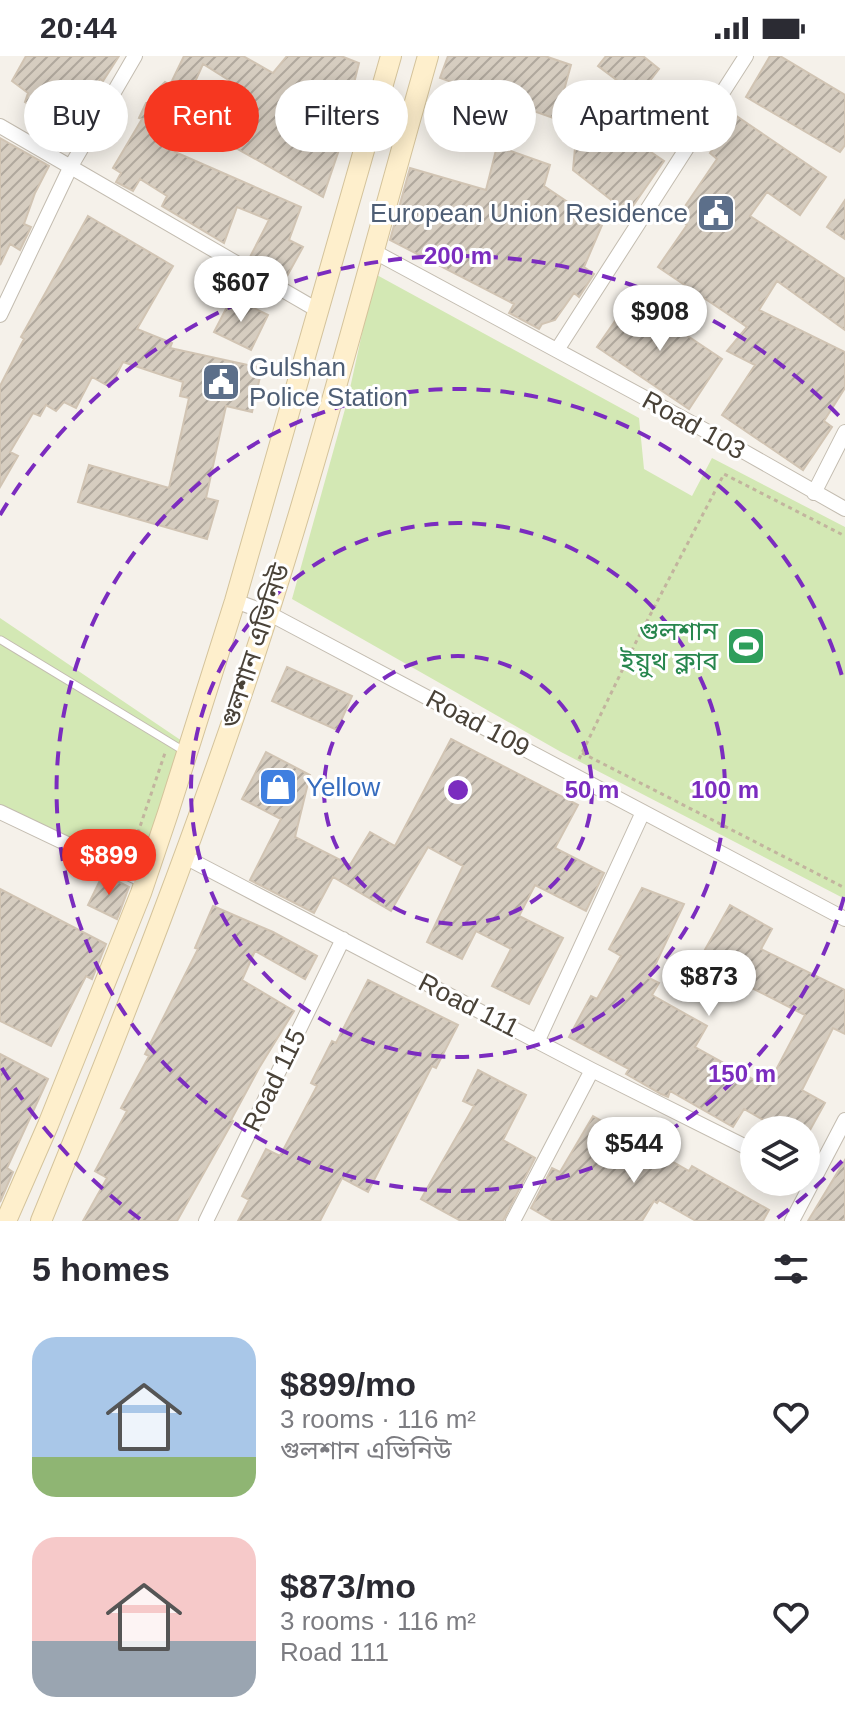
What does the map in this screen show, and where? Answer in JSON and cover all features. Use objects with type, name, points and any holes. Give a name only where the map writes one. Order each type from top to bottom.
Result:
[{"type":"main road","name":"গুলশান এভিনিউ","points":[[6,1221],[48,1125],[145,881],[177,747],[235,601],[391,56]]},
{"type":"main road","name":"গুলশান এভিনিউ","points":[[41,1221],[133,995],[185,857],[268,613],[428,56]]},
{"type":"street","points":[[0,315],[71,166],[135,56]]},
{"type":"street","points":[[557,350],[746,56]]},
{"type":"street","points":[[0,126],[319,311]]},
{"type":"street","name":"Road 103","points":[[373,251],[845,509]]},
{"type":"street","points":[[814,493],[845,432]]},
{"type":"street","name":"Road 109","points":[[235,601],[268,613],[845,919]]},
{"type":"street","points":[[0,812],[145,881]]},
{"type":"street","points":[[538,1040],[643,812]]},
{"type":"street","name":"Road 111","points":[[185,857],[740,1144]]},
{"type":"street","name":"Road 115","points":[[206,1221],[343,939]]},
{"type":"street","points":[[513,1221],[592,1070]]},
{"type":"street","points":[[820,1160],[845,1120]]},
{"type":"street","points":[[792,1221],[802,1196]]},
{"type":"lane","points":[[1,640],[177,747]]},
{"type":"path","points":[[572,774],[637,640],[724,474],[845,536]]},
{"type":"path","points":[[127,865],[177,747]]},
{"type":"path","points":[[582,753],[845,888]]},
{"type":"green space","points":[[375,274],[639,418],[644,469],[692,496],[712,458],[845,527],[845,899],[561,752],[292,599],[347,402]]},
{"type":"green space","points":[[0,618],[182,741],[138,874],[0,809]]},
{"type":"building","points":[[26,56],[119,56],[104,80],[24,80],[24,90],[12,81]]},
{"type":"building","points":[[184,56],[243,56],[273,73],[287,56],[341,56],[359,63],[355,80],[275,80],[275,152],[338,152],[323,197],[243,152],[259,152],[259,80],[228,80],[203,64],[196,80],[172,80]]},
{"type":"building","points":[[448,56],[545,56],[571,65],[567,80],[552,80],[552,118],[536,112],[536,80],[440,78]]},
{"type":"building","points":[[606,56],[643,56],[659,69],[650,80],[617,80],[598,66]]},
{"type":"building","points":[[770,56],[780,56],[845,95],[845,145],[840,152],[746,97]]},
{"type":"building","points":[[144,107],[144,152],[175,152],[301,207],[289,240],[303,247],[286,278],[249,259],[269,220],[237,207],[224,243],[162,206],[167,196],[140,179],[133,191],[116,182],[121,173],[113,168],[122,152],[128,152],[128,143],[142,119],[139,118]]},
{"type":"building","points":[[737,116],[826,177],[800,215],[767,192],[750,216],[845,279],[845,330],[777,281],[759,310],[845,352],[845,388],[824,421],[832,427],[803,470],[722,415],[755,365],[727,351],[747,327],[658,267],[687,225],[677,218],[717,159],[710,153],[737,152]]},
{"type":"building","points":[[0,138],[49,166],[24,224],[31,227],[20,250],[10,244],[0,265]]},
{"type":"building","points":[[496,152],[514,152],[550,165],[544,186],[602,225],[584,267],[594,274],[579,297],[574,293],[555,320],[542,324],[539,329],[509,313],[514,304],[390,240],[410,168],[486,190]]},
{"type":"building","points":[[575,152],[651,152],[664,161],[628,213],[573,170]]},
{"type":"building","points":[[845,200],[845,239],[827,227]]},
{"type":"building","points":[[88,216],[173,266],[137,329],[172,343],[170,348],[262,368],[252,412],[226,406],[206,498],[218,501],[207,539],[78,502],[89,465],[169,488],[189,398],[180,396],[183,382],[123,362],[110,387],[92,377],[76,408],[64,402],[56,411],[46,405],[40,416],[33,413],[10,452],[18,456],[0,487],[0,386],[24,339],[21,337]]},
{"type":"building","points":[[232,297],[268,315],[251,350],[214,332]]},
{"type":"building","points":[[631,298],[722,359],[689,409],[597,347]]},
{"type":"building","points":[[287,667],[352,696],[337,730],[272,701]]},
{"type":"building","points":[[451,739],[578,805],[555,848],[604,873],[586,911],[535,885],[519,916],[563,938],[529,1004],[492,986],[511,949],[476,931],[462,959],[427,942],[463,866],[428,847],[391,911],[333,877],[314,913],[250,880],[281,819],[242,799],[266,752],[310,775],[295,837],[350,865],[370,832],[395,846]]},
{"type":"building","points":[[103,874],[129,887],[117,919],[88,905]]},
{"type":"building","points":[[642,888],[684,904],[649,978],[659,983],[652,995],[707,1026],[695,1047],[767,1087],[805,1015],[742,983],[731,1001],[689,978],[730,905],[772,929],[761,949],[845,990],[845,1034],[833,1028],[802,1090],[825,1103],[818,1116],[756,1116],[744,1109],[733,1127],[670,1091],[668,1097],[661,1094],[626,1074],[629,1069],[569,1037],[591,996],[597,999],[621,956],[609,949]]},
{"type":"building","points":[[0,889],[106,944],[92,979],[86,976],[51,1046],[0,1021]]},
{"type":"building","points":[[213,906],[273,932],[317,956],[305,979],[255,951],[242,980],[294,1011],[259,1068],[177,1221],[83,1221],[107,1178],[95,1171],[127,1111],[121,1108],[149,1056],[145,1054],[198,949],[195,948]]},
{"type":"building","points":[[368,980],[458,1025],[436,1068],[432,1066],[368,1192],[342,1178],[320,1221],[238,1221],[249,1200],[242,1196],[266,1149],[280,1156],[317,1086],[311,1083],[332,1041],[336,1043]]},
{"type":"building","points":[[0,1054],[48,1079],[7,1168],[13,1172],[0,1202]]},
{"type":"building","points":[[478,1070],[526,1095],[503,1140],[535,1158],[503,1221],[461,1221],[421,1199],[474,1106],[463,1101]]},
{"type":"building","points":[[593,1116],[689,1171],[692,1166],[769,1210],[763,1221],[696,1221],[659,1200],[657,1203],[654,1201],[642,1221],[553,1221],[531,1208],[552,1168],[560,1172]]},
{"type":"building","points":[[845,1160],[845,1221],[808,1221]]},
{"type":"place","name":"European Union Residence","points":[[716,213]]},
{"type":"place","name":"Gulshan Police Station","points":[[221,382]]},
{"type":"place","name":"গুলশান ইয়ুথ ক্লাব","points":[[746,646]]},
{"type":"place","name":"Yellow","points":[[278,787]]}]
